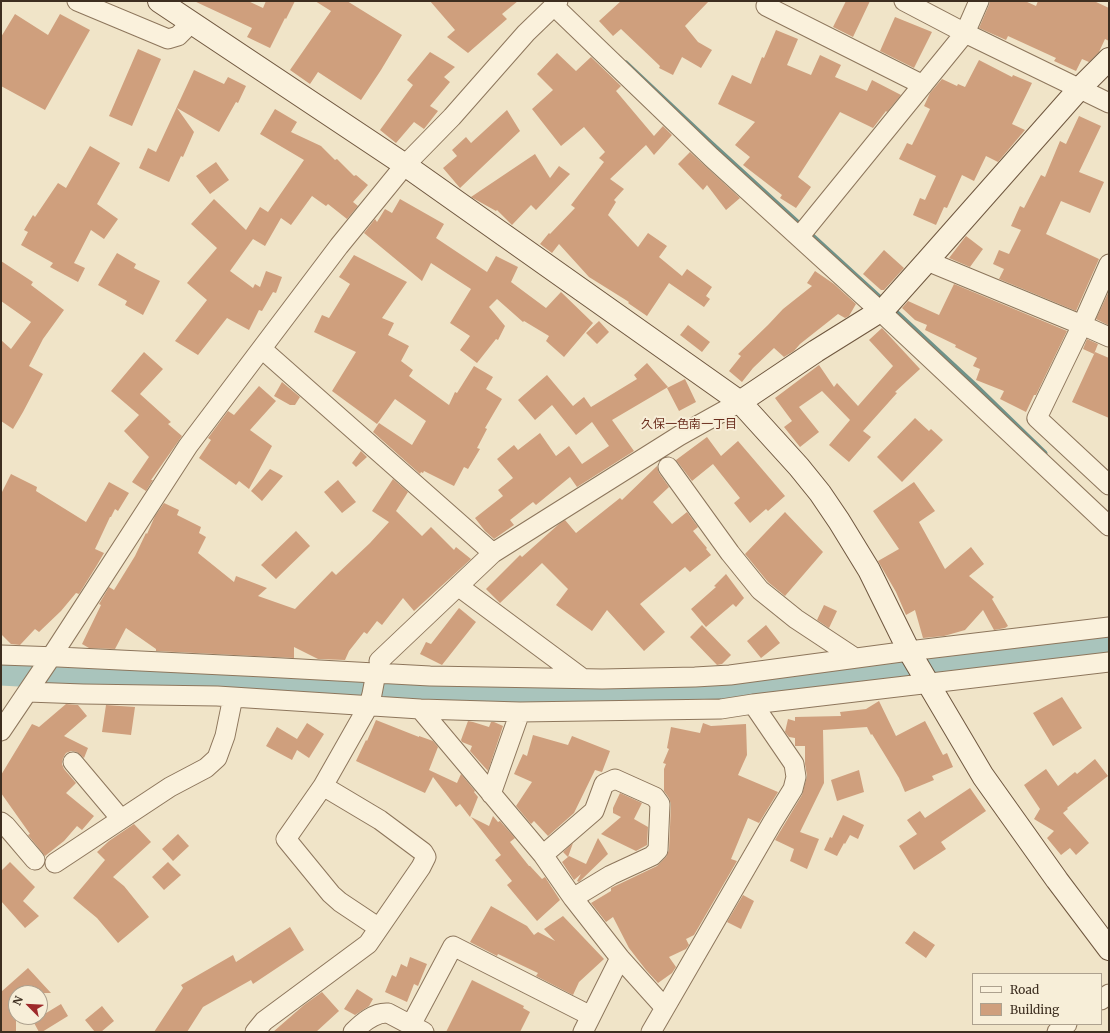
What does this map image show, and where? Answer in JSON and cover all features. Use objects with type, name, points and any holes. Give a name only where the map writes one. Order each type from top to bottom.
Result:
[{"type":"street","points":[[77,1],[168,39],[178,36],[191,23]]},
{"type":"street","points":[[159,1],[405,165],[740,402],[799,467],[820,493],[869,570],[910,651],[983,776],[1057,880],[1106,938]]},
{"type":"street","points":[[904,1],[965,33],[1109,103]]},
{"type":"street","points":[[799,237],[965,33],[979,1]]},
{"type":"street","points":[[1,731],[31,688],[188,446],[219,403],[262,349],[339,246],[405,165],[452,117],[526,33],[556,4],[711,157],[880,311],[1109,526]]},
{"type":"street","points":[[766,6],[923,85]]},
{"type":"street","points":[[379,928],[340,902],[331,894],[286,839],[323,786],[371,699],[378,667],[410,633],[493,553],[679,436],[740,402],[816,351],[885,308],[1079,89],[1109,59]]},
{"type":"street","points":[[927,262],[1082,324],[1109,337]]},
{"type":"street","points":[[1109,264],[1037,418],[1109,485]]},
{"type":"street","points":[[262,349],[493,553]]},
{"type":"street","points":[[668,467],[730,553],[760,590],[796,619],[854,658]]},
{"type":"street","points":[[458,586],[582,678]]},
{"type":"street","points":[[1,656],[378,667],[430,676],[695,678],[730,675],[854,658],[1109,627]]},
{"type":"street","points":[[31,688],[233,697],[371,699],[420,709],[520,712],[721,709],[1109,662]]},
{"type":"street","points":[[55,863],[170,787],[206,768],[217,758],[226,736],[233,697]]},
{"type":"street","points":[[651,1032],[793,789],[795,783],[796,777],[794,764],[753,704]]},
{"type":"street","points":[[420,709],[543,855],[573,898],[620,958],[665,1008]]},
{"type":"street","points":[[491,794],[520,712]]},
{"type":"street","points":[[73,762],[121,819]]},
{"type":"street","points":[[543,855],[594,811],[604,784],[615,779],[655,797],[660,804],[658,850],[652,856],[611,875],[573,898]]},
{"type":"street","points":[[264,1028],[368,944],[421,867],[426,857],[423,852],[380,820],[323,786]]},
{"type":"street","points":[[1,822],[35,860]]},
{"type":"street","points":[[353,1032],[365,1020],[382,1012],[388,1012],[418,1028],[453,946],[587,1024],[620,958]]},
{"type":"street","points":[[1057,1032],[1066,1025]]},
{"type":"building","points":[[194,1],[248,1],[263,8],[266,1],[295,1],[270,48],[247,37],[252,28]]},
{"type":"building","points":[[315,1],[347,1],[402,35],[361,100],[318,72],[310,84],[290,70],[331,11]]},
{"type":"building","points":[[430,1],[518,1],[502,14],[507,19],[468,53],[447,37],[455,30]]},
{"type":"building","points":[[621,1],[709,1],[685,26],[698,42],[712,50],[701,68],[682,57],[673,75],[659,68],[660,66],[621,29],[613,36],[599,21]]},
{"type":"building","points":[[846,1],[870,1],[853,37],[833,27]]},
{"type":"building","points":[[990,1],[1025,1],[1036,6],[1038,1],[1094,1],[1109,8],[1109,41],[1105,39],[1099,52],[1089,62],[1082,59],[1076,71],[1054,61],[1056,58],[1008,36],[1006,40],[979,28]]},
{"type":"building","points":[[15,14],[48,35],[60,14],[90,30],[45,110],[1,86],[1,37]]},
{"type":"building","points":[[895,17],[932,32],[914,68],[880,51]]},
{"type":"building","points":[[776,30],[798,39],[787,65],[811,75],[820,55],[841,65],[835,77],[867,91],[872,80],[901,95],[873,128],[840,112],[798,177],[811,187],[796,208],[780,198],[782,195],[743,165],[750,157],[735,145],[755,122],[718,104],[732,75],[751,84],[762,57],[764,58]]},
{"type":"building","points":[[138,49],[161,59],[132,126],[109,116]]},
{"type":"building","points":[[430,52],[455,67],[444,77],[450,82],[430,106],[438,111],[424,129],[414,122],[396,143],[380,130],[413,85],[407,80]]},
{"type":"building","points":[[557,53],[576,71],[591,57],[621,86],[616,91],[654,136],[663,126],[672,135],[654,155],[646,145],[610,179],[624,189],[614,200],[616,202],[608,215],[638,247],[648,233],[667,246],[659,257],[682,276],[687,269],[712,287],[706,296],[710,299],[704,307],[669,283],[647,316],[628,303],[629,302],[589,277],[559,244],[552,253],[540,244],[549,233],[550,234],[575,208],[571,205],[604,162],[599,158],[605,152],[584,127],[561,146],[532,109],[553,90],[537,74]]},
{"type":"building","points":[[979,60],[1012,77],[1013,75],[1032,83],[1012,124],[1025,130],[998,162],[986,156],[974,181],[962,175],[947,208],[944,207],[936,225],[913,215],[920,198],[925,200],[936,176],[899,159],[907,143],[912,145],[930,109],[924,106],[930,93],[942,79],[957,86],[958,84],[965,87]]},
{"type":"building","points":[[194,70],[224,84],[228,77],[246,86],[238,103],[236,102],[219,132],[177,108],[194,132],[183,157],[181,156],[169,182],[139,168],[148,148],[156,152]]},
{"type":"building","points":[[275,109],[297,122],[291,132],[321,146],[354,176],[356,175],[368,185],[353,202],[358,206],[347,219],[328,204],[326,206],[312,196],[291,225],[281,218],[265,246],[253,239],[230,271],[253,288],[255,284],[260,287],[266,271],[282,277],[276,293],[273,292],[262,311],[259,310],[249,330],[227,318],[198,355],[175,341],[207,300],[187,283],[217,248],[191,224],[214,199],[246,230],[260,207],[268,212],[304,160],[260,134]]},
{"type":"building","points":[[507,110],[520,131],[460,188],[443,168],[457,156],[452,150],[466,137],[471,143]]},
{"type":"building","points":[[1079,116],[1101,126],[1079,172],[1104,182],[1090,213],[1061,201],[1046,234],[1099,259],[1076,311],[999,279],[1004,269],[993,264],[999,250],[1009,254],[1021,230],[1011,226],[1020,206],[1024,208],[1041,175],[1045,177],[1060,141],[1066,144]]},
{"type":"building","points":[[90,146],[120,163],[97,204],[118,219],[104,239],[91,230],[74,263],[85,268],[78,282],[50,267],[53,263],[21,245],[28,232],[24,230],[33,215],[35,217],[58,183],[66,188]]},
{"type":"building","points":[[690,152],[740,198],[726,210],[707,185],[703,190],[678,164]]},
{"type":"building","points":[[535,154],[550,178],[559,166],[570,174],[536,210],[531,205],[512,225],[497,210],[496,211],[471,197]]},
{"type":"building","points":[[216,162],[229,180],[210,194],[196,176]]},
{"type":"building","points":[[400,199],[444,224],[436,238],[487,272],[496,256],[518,267],[511,282],[546,308],[561,292],[593,323],[564,357],[546,341],[549,336],[524,321],[523,322],[497,299],[489,307],[505,326],[498,340],[496,339],[477,363],[460,350],[470,336],[450,323],[471,289],[431,263],[422,281],[364,233],[375,219],[377,222],[385,209],[392,213]]},
{"type":"building","points":[[966,236],[983,249],[970,267],[949,258]]},
{"type":"building","points":[[884,250],[904,268],[884,290],[881,290],[863,274]]},
{"type":"building","points":[[117,253],[136,264],[134,268],[160,281],[143,315],[125,305],[127,301],[98,285]]},
{"type":"building","points":[[354,255],[407,282],[382,318],[394,323],[388,335],[409,346],[401,361],[413,370],[409,376],[449,405],[455,392],[457,393],[474,366],[493,377],[486,389],[502,399],[485,428],[487,429],[477,448],[480,449],[468,469],[464,467],[454,486],[424,471],[420,474],[373,432],[379,423],[412,445],[426,421],[395,399],[377,424],[332,391],[356,352],[314,332],[322,315],[329,318],[350,284],[339,277]]},
{"type":"building","points":[[1,261],[33,282],[31,285],[64,310],[43,339],[29,366],[43,374],[13,429],[1,421],[1,340],[11,349],[31,322],[1,301]]},
{"type":"building","points":[[815,271],[834,284],[856,304],[849,316],[845,318],[838,314],[800,344],[794,351],[784,357],[774,348],[753,368],[742,382],[729,371],[741,356],[738,354],[783,309],[812,286],[807,283]]},
{"type":"building","points":[[954,284],[1067,331],[1036,395],[1034,395],[1026,412],[1000,399],[1004,391],[976,380],[980,369],[973,366],[977,358],[955,347],[956,345],[925,330],[927,325],[915,320],[902,308],[908,301],[939,315]]},
{"type":"building","points":[[1109,291],[1109,322],[1108,325],[1096,319]]},
{"type":"building","points":[[599,321],[609,332],[597,344],[586,333]]},
{"type":"building","points":[[688,325],[710,342],[702,352],[680,335]]},
{"type":"building","points":[[882,328],[920,369],[895,392],[897,393],[863,431],[871,437],[849,462],[829,445],[850,420],[822,391],[799,407],[819,432],[800,447],[784,427],[792,421],[775,398],[819,365],[834,387],[837,383],[858,406],[893,366],[869,340]]},
{"type":"building","points":[[1087,339],[1098,344],[1094,354],[1083,349]]},
{"type":"building","points":[[144,352],[163,369],[140,394],[171,422],[168,424],[182,436],[151,480],[153,480],[146,491],[132,482],[149,457],[124,431],[139,415],[111,391]]},
{"type":"building","points":[[1095,352],[1109,358],[1109,418],[1072,402]]},
{"type":"building","points":[[647,363],[668,387],[612,420],[634,451],[577,487],[570,477],[536,505],[533,502],[510,520],[514,525],[494,539],[485,531],[475,518],[503,496],[498,490],[513,478],[497,459],[514,445],[518,450],[540,433],[556,456],[569,446],[582,464],[609,446],[592,422],[576,435],[552,405],[535,420],[518,400],[547,375],[573,406],[584,397],[591,407],[637,379],[634,375]]},
{"type":"building","points":[[685,379],[696,402],[679,411],[667,388]]},
{"type":"building","points":[[282,382],[300,397],[295,405],[290,405],[274,396]]},
{"type":"building","points":[[259,386],[276,401],[250,430],[272,446],[249,489],[239,481],[236,485],[199,458],[211,440],[208,438],[228,411],[234,415]]},
{"type":"building","points":[[915,418],[929,431],[931,429],[943,440],[902,482],[877,457]]},
{"type":"building","points":[[707,437],[721,456],[738,441],[785,496],[768,511],[766,509],[750,523],[734,503],[740,498],[713,464],[692,481],[676,460]]},
{"type":"building","points":[[361,451],[367,457],[356,467],[352,463]]},
{"type":"building","points":[[657,466],[659,473],[669,487],[653,502],[672,524],[687,512],[698,527],[693,531],[711,555],[690,572],[685,567],[640,604],[665,632],[644,651],[607,610],[592,631],[556,605],[568,589],[542,563],[500,603],[486,589],[520,555],[522,557],[559,524],[565,520],[576,533],[620,498],[622,500]]},
{"type":"building","points":[[270,469],[283,476],[262,501],[251,491]]},
{"type":"building","points":[[11,474],[37,487],[36,491],[86,522],[109,482],[129,493],[118,511],[115,509],[110,517],[95,549],[104,553],[79,594],[76,593],[61,611],[39,632],[35,629],[20,645],[11,644],[1,634],[1,494]]},
{"type":"building","points":[[393,479],[408,492],[396,511],[422,536],[431,527],[454,550],[456,547],[471,559],[414,611],[403,598],[382,625],[377,621],[367,634],[364,632],[349,651],[345,660],[318,659],[294,647],[294,658],[156,651],[156,649],[126,628],[115,649],[89,648],[82,644],[101,605],[99,604],[109,587],[114,590],[135,556],[155,516],[164,503],[179,510],[177,515],[201,527],[199,533],[206,537],[198,553],[234,582],[236,576],[267,588],[258,596],[295,609],[332,571],[336,575],[370,543],[389,522],[372,511]]},
{"type":"building","points":[[338,480],[356,502],[342,513],[324,492]]},
{"type":"building","points":[[914,482],[935,511],[919,522],[945,569],[971,547],[984,564],[969,576],[994,597],[992,599],[1008,626],[1005,628],[994,630],[983,610],[965,630],[944,636],[923,638],[915,610],[906,615],[896,592],[878,561],[899,549],[873,511]]},
{"type":"building","points":[[785,512],[823,552],[785,596],[768,582],[745,554]]},
{"type":"building","points":[[296,531],[310,546],[276,579],[261,565]]},
{"type":"building","points":[[726,574],[744,598],[736,607],[733,604],[706,627],[691,609],[716,587],[714,586]]},
{"type":"building","points":[[824,605],[837,611],[829,628],[817,620]]},
{"type":"building","points":[[459,608],[476,622],[442,665],[420,654],[426,642],[431,644]]},
{"type":"building","points":[[702,625],[731,655],[722,664],[717,665],[690,637]]},
{"type":"building","points":[[766,625],[780,643],[761,658],[747,641]]},
{"type":"building","points":[[1062,697],[1082,728],[1053,746],[1033,713]]},
{"type":"building","points":[[879,701],[896,736],[925,721],[943,755],[947,753],[953,767],[932,776],[934,780],[905,792],[899,778],[867,727],[823,730],[824,783],[800,832],[819,839],[807,869],[790,861],[794,849],[775,840],[802,795],[807,776],[805,746],[795,746],[795,738],[789,737],[785,732],[788,719],[795,721],[795,717],[841,716],[840,712],[866,709]]},
{"type":"building","points":[[66,704],[78,705],[87,716],[64,736],[88,748],[84,758],[77,752],[71,751],[66,753],[63,758],[62,764],[64,769],[76,783],[66,793],[94,816],[82,830],[77,826],[64,841],[45,856],[28,835],[30,834],[1,793],[1,775],[32,724],[39,727]]},
{"type":"building","points":[[106,705],[135,707],[131,735],[102,732]]},
{"type":"building","points":[[376,720],[433,741],[438,747],[429,770],[457,783],[461,774],[478,797],[470,817],[460,804],[456,807],[433,777],[425,793],[356,761]]},
{"type":"building","points":[[468,721],[489,727],[491,722],[503,726],[488,771],[470,751],[472,746],[462,742],[461,740]]},
{"type":"building","points":[[307,723],[324,734],[309,758],[297,750],[292,760],[266,746],[277,727],[297,739]]},
{"type":"building","points":[[703,723],[711,726],[746,724],[747,755],[738,775],[778,792],[759,823],[748,818],[731,859],[737,861],[694,935],[686,939],[689,945],[686,949],[669,957],[676,967],[672,973],[658,983],[629,948],[613,917],[606,922],[591,903],[611,891],[611,888],[657,866],[666,857],[669,850],[671,804],[664,791],[664,769],[666,764],[663,763],[669,749],[667,748],[671,727],[700,733]]},
{"type":"building","points":[[533,735],[568,745],[572,736],[610,751],[602,772],[595,770],[574,813],[548,836],[534,821],[531,824],[516,806],[532,782],[514,774],[523,754],[527,756]]},
{"type":"building","points":[[1095,759],[1108,776],[1067,808],[1068,809],[1063,813],[1089,843],[1076,855],[1070,848],[1061,855],[1047,838],[1054,831],[1034,819],[1040,809],[1024,785],[1046,769],[1058,786],[1075,772],[1077,774]]},
{"type":"building","points":[[859,770],[864,792],[837,801],[831,780]]},
{"type":"building","points":[[970,788],[986,811],[941,842],[946,849],[914,870],[899,846],[917,834],[907,820],[920,811],[925,818]]},
{"type":"building","points":[[620,793],[642,803],[634,819],[648,827],[647,845],[636,851],[601,834],[621,817],[613,813],[613,808]]},
{"type":"building","points":[[843,815],[864,825],[858,839],[850,835],[837,856],[824,850],[830,837],[832,838]]},
{"type":"building","points":[[493,816],[498,822],[500,821],[515,838],[510,842],[529,866],[542,879],[545,877],[560,900],[537,921],[507,885],[512,881],[495,860],[501,855],[471,817],[489,826]]},
{"type":"building","points":[[134,824],[151,842],[113,877],[124,886],[149,917],[118,943],[97,918],[73,898],[105,860],[97,852],[109,841]]},
{"type":"building","points":[[178,834],[189,846],[173,861],[162,849]]},
{"type":"building","points":[[598,838],[608,854],[579,882],[577,881],[581,874],[574,880],[562,862],[569,856],[586,864]]},
{"type":"building","points":[[573,843],[568,857],[563,852]]},
{"type":"building","points":[[10,862],[35,887],[23,901],[39,916],[25,928],[1,901],[1,871]]},
{"type":"building","points":[[168,862],[181,875],[164,890],[152,877]]},
{"type":"building","points":[[743,895],[754,901],[741,929],[727,922]]},
{"type":"building","points":[[491,906],[527,926],[534,935],[538,932],[555,941],[544,929],[563,916],[604,959],[579,982],[573,995],[536,976],[538,973],[498,954],[497,956],[470,942]]},
{"type":"building","points":[[290,927],[304,950],[253,984],[251,980],[203,1007],[187,1032],[154,1032],[183,988],[181,985],[233,955],[236,962]]},
{"type":"building","points":[[914,931],[935,945],[926,958],[905,943]]},
{"type":"building","points":[[410,957],[427,964],[418,986],[414,984],[407,1002],[385,992],[392,975],[396,977],[401,964],[407,967]]},
{"type":"building","points":[[28,968],[44,985],[9,985]]},
{"type":"building","points":[[472,980],[524,1006],[523,1008],[530,1012],[520,1032],[446,1032]]},
{"type":"building","points":[[8,986],[8,1025],[16,1025],[16,1032],[1,1032],[1,992]]},
{"type":"building","points":[[357,989],[373,999],[369,1006],[355,1015],[344,1009]]},
{"type":"building","points":[[322,992],[339,1011],[316,1032],[273,1032],[304,1005]]},
{"type":"building","points":[[61,1004],[68,1016],[42,1032],[39,1032],[35,1025],[48,1025],[48,1012]]},
{"type":"building","points":[[102,1006],[114,1021],[101,1032],[95,1032],[85,1020]]},
{"type":"waterway","points":[[626,63],[885,302]]},
{"type":"waterway","points":[[892,308],[974,384],[1045,453]]},
{"type":"waterway","points":[[1,670],[91,675],[552,689],[638,690],[702,688],[1109,642]]},
{"type":"district","name":"久保一色南一丁目","points":[[689,425]]}]
